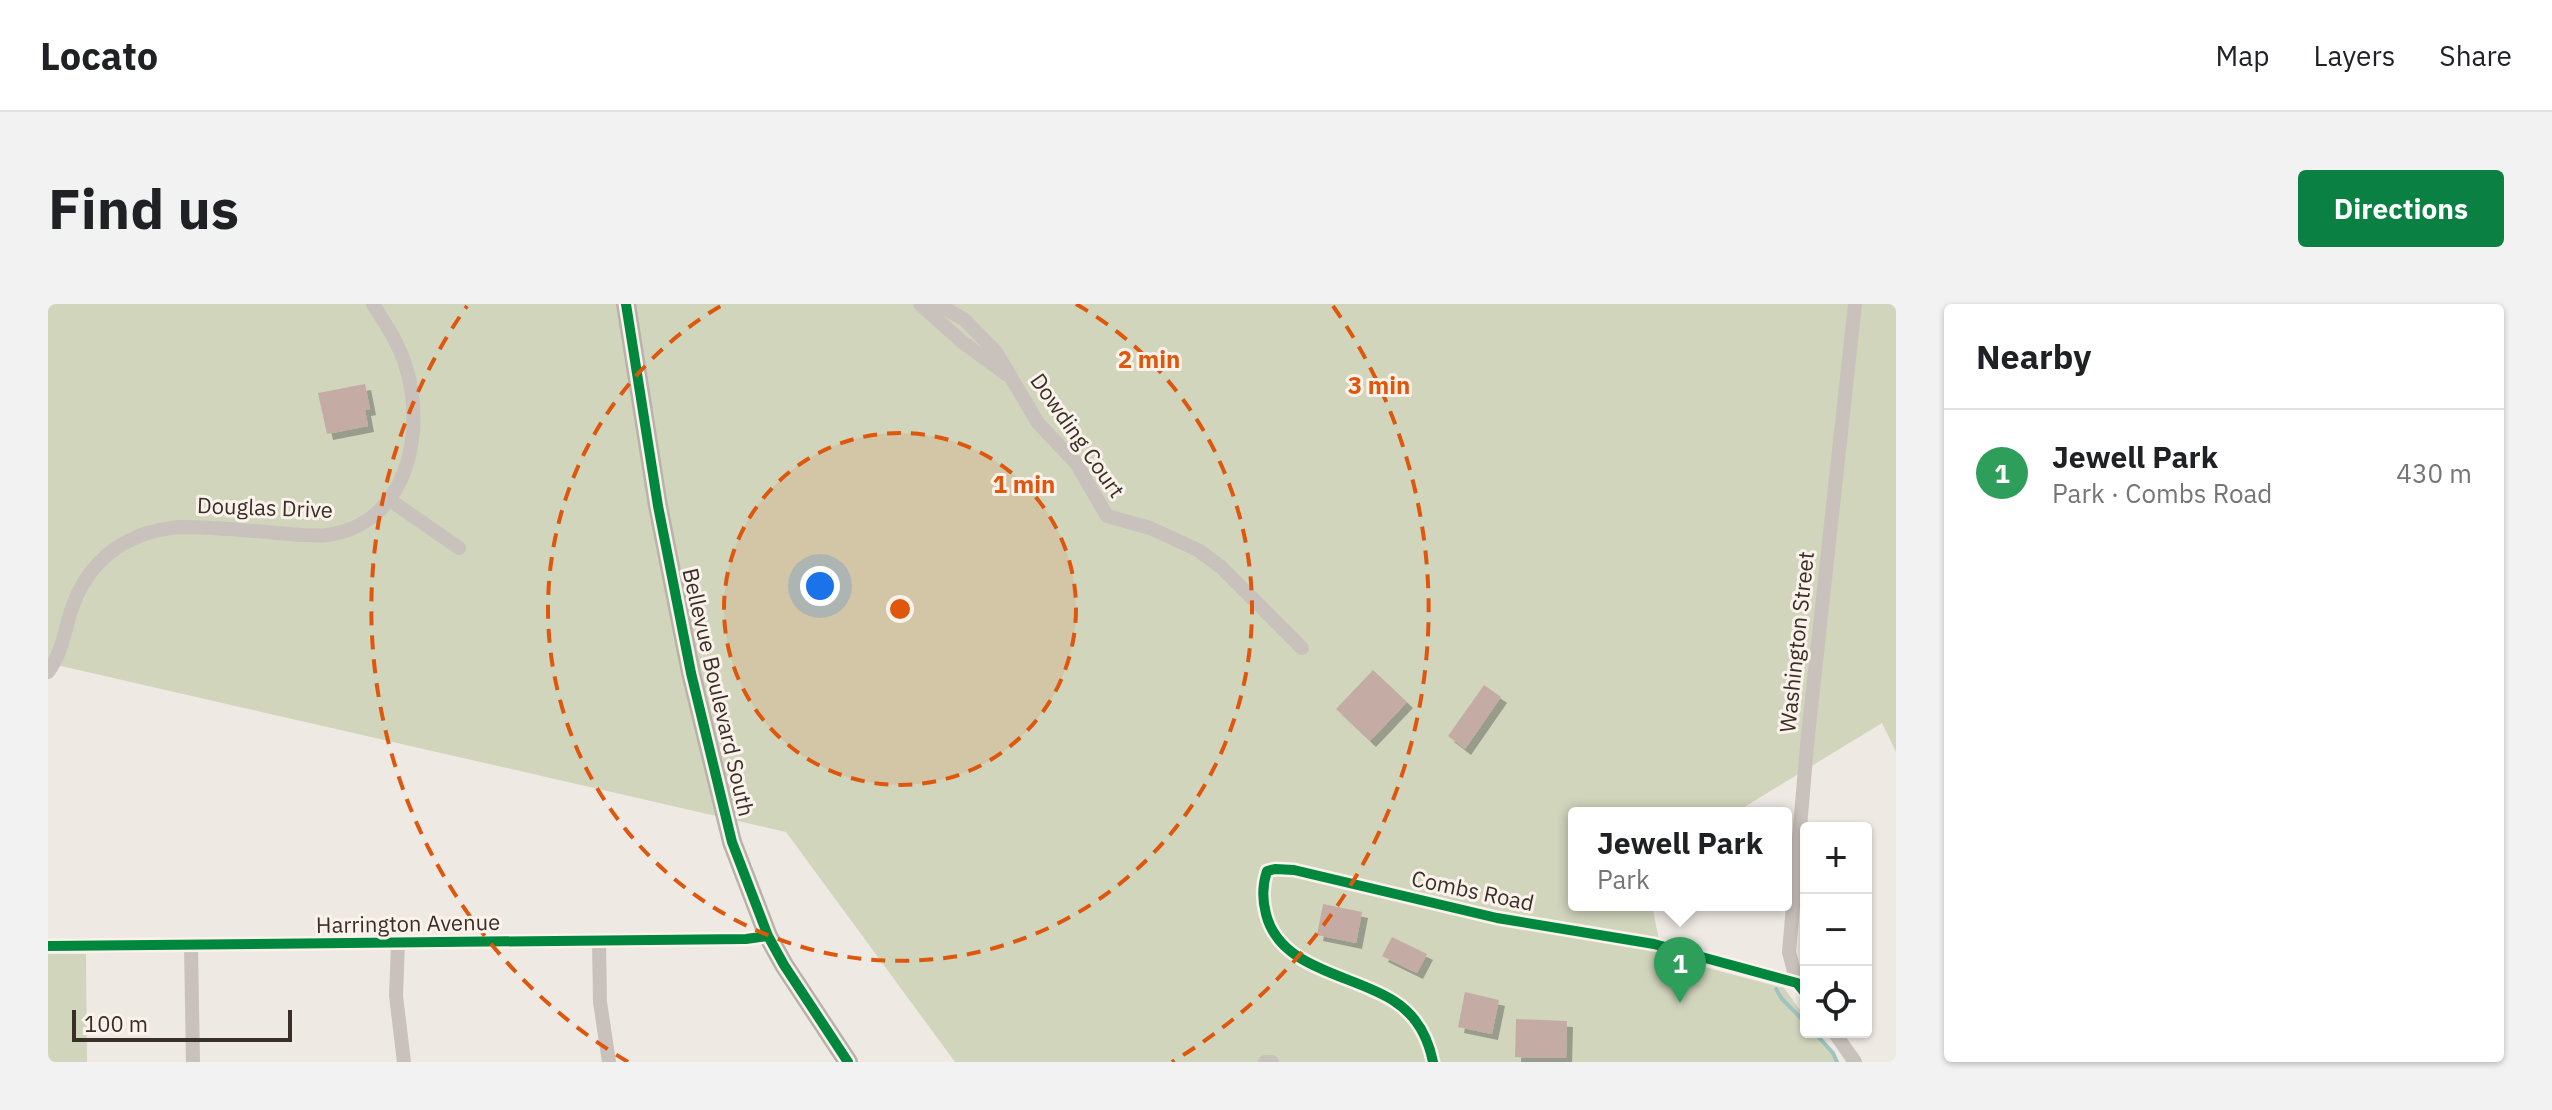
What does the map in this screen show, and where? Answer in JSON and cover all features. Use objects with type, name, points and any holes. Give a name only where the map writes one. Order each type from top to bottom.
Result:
[{"type":"street","name":"Douglas Drive","points":[[48,672],[60,650],[83,582],[100,560],[131,538],[161,528],[179,527],[325,535],[360,524],[390,500],[408,462],[414,426],[413,402],[405,365],[389,329],[373,304]]},
{"type":"street","name":"Bellevue Boulevard South","points":[[626,304],[658,506],[691,673],[732,842],[768,936],[804,999],[848,1062]]},
{"type":"street","name":"Dowding Court","points":[[920,304],[961,341],[1012,379]]},
{"type":"street","name":"Dowding Court","points":[[938,304],[965,320],[982,335],[1038,423],[1076,463],[1107,516],[1150,528],[1198,550],[1221,567],[1302,648]]},
{"type":"street","name":"Washington Street","points":[[1800,983],[1789,952],[1808,735],[1855,304]]},
{"type":"street","points":[[390,500],[459,548]]},
{"type":"street","name":"Combs Road","points":[[1433,1062],[1417,1023],[1394,1001],[1325,970],[1283,945],[1273,932],[1264,905],[1262,890],[1267,871],[1284,868],[1497,918],[1654,944],[1800,988]]},
{"type":"street","name":"Harrington Avenue","points":[[48,946],[398,944],[768,936]]},
{"type":"street","points":[[599,941],[600,1002],[609,1062]]},
{"type":"street","points":[[398,944],[396,996],[404,1062]]},
{"type":"street","points":[[191,946],[193,1062]]},
{"type":"street","points":[[1838,1038],[1855,1062]]},
{"type":"street","points":[[1265,1062],[1272,1062]]},
{"type":"green space","points":[[48,304],[1896,304],[1896,752],[1882,723],[1745,807],[1568,807],[1568,911],[1653,911],[1662,956],[1784,988],[1800,1010],[1800,1038],[1821,1038],[1839,1062],[955,1062],[786,832],[48,663]]},
{"type":"green space","points":[[48,954],[86,954],[87,1062],[48,1062]]},
{"type":"building","points":[[365,384],[370,409],[365,410],[368,426],[327,434],[318,393]]},
{"type":"building","points":[[1373,670],[1407,702],[1370,741],[1336,709]]},
{"type":"building","points":[[1484,685],[1501,697],[1465,749],[1448,736]]},
{"type":"building","points":[[1323,904],[1362,912],[1356,943],[1317,935]]},
{"type":"building","points":[[1392,937],[1427,954],[1417,973],[1382,956]]},
{"type":"building","points":[[1465,992],[1499,1000],[1492,1034],[1458,1027]]},
{"type":"building","points":[[1516,1019],[1567,1021],[1566,1058],[1515,1057]]},
{"type":"waterway","points":[[1776,989],[1800,1017]]},
{"type":"waterway","points":[[1819,1038],[1837,1062]]},
{"type":"cycle path","points":[[626,304],[658,506],[691,673],[732,842],[768,936],[848,1062]]},
{"type":"cycle path","points":[[1433,1062],[1420,1027],[1402,1007],[1377,992],[1302,959],[1286,947],[1274,933],[1266,914],[1263,892],[1267,871],[1294,870],[1497,918],[1654,944],[1797,983],[1800,987]]},
{"type":"cycle path","points":[[48,946],[746,939],[768,936]]},
{"type":"place","name":"Jewell Park","points":[[1680,1003]]}]
